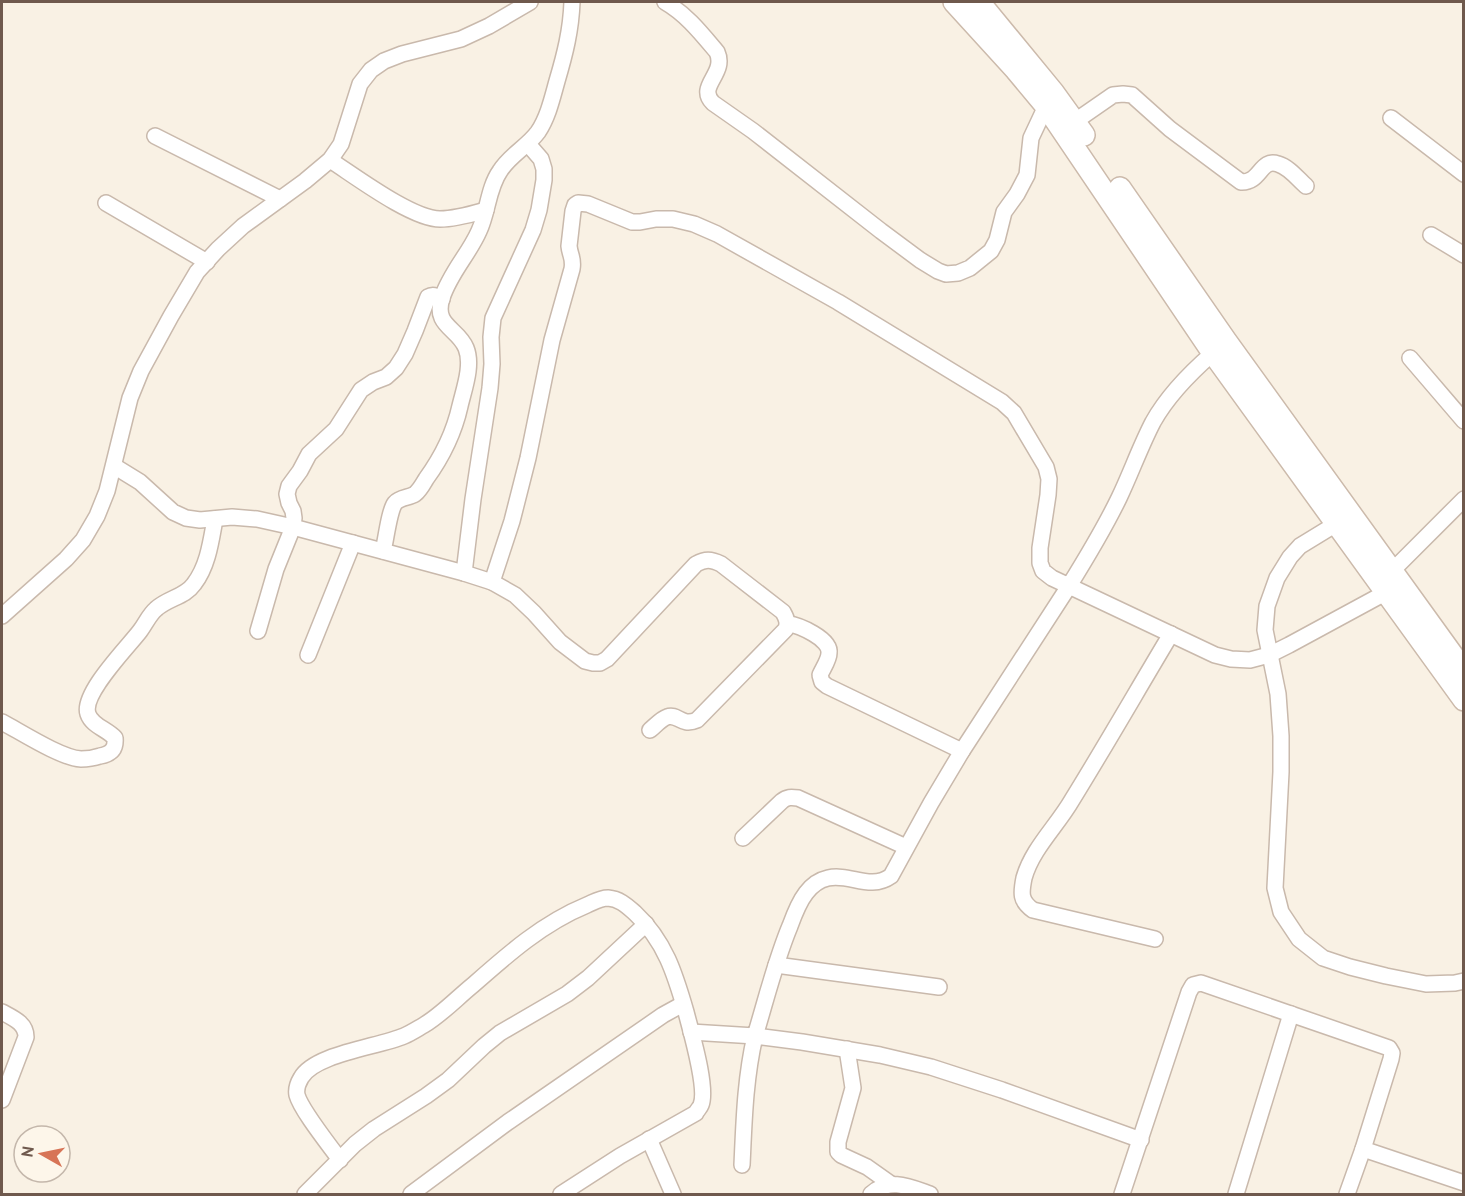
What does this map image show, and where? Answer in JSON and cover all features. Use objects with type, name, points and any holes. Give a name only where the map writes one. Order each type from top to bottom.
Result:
[{"type":"street","points":[[2,616],[66,559],[83,540],[107,491],[130,398],[141,371],[197,272],[243,226],[330,160],[341,144],[360,84],[371,70],[384,60],[461,39],[530,2]]},
{"type":"street","points":[[383,551],[394,505],[400,499],[415,495],[437,463],[450,437],[460,407],[468,359],[466,348],[442,319],[440,309],[442,298],[448,283],[479,231],[498,173],[505,163],[528,144],[545,118],[553,96],[571,24],[573,2]]},
{"type":"street","points":[[665,2],[672,5],[693,24],[717,52],[718,71],[707,92],[708,98],[713,103],[920,260],[946,274],[958,273],[970,268],[991,251],[997,240],[1004,212],[1027,175],[1032,138],[1046,106]]},
{"type":"street","points":[[954,2],[1046,106],[1213,353],[1464,700]]},
{"type":"street","points":[[979,2],[1053,92],[1226,341],[1464,671]]},
{"type":"street","points":[[1074,122],[1113,95],[1132,95],[1179,135],[1241,182],[1254,180],[1265,165],[1272,163],[1284,167],[1306,186]]},
{"type":"street","points":[[1391,118],[1464,174]]},
{"type":"street","points":[[155,136],[280,199]]},
{"type":"street","points":[[464,573],[490,388],[493,318],[533,230],[544,180],[541,159],[528,144]]},
{"type":"street","points":[[330,160],[399,205],[423,216],[439,219],[486,210]]},
{"type":"street","points":[[106,203],[207,262]]},
{"type":"street","points":[[492,582],[523,479],[552,340],[572,269],[573,258],[569,246],[573,211],[575,205],[583,203],[632,222],[673,219],[694,224],[717,234],[838,302],[1002,402],[1014,413],[1046,467],[1049,479],[1040,563],[1043,571],[1052,578],[1215,655],[1250,660],[1269,655],[1385,593]]},
{"type":"street","points":[[1431,235],[1464,255]]},
{"type":"street","points":[[258,631],[276,569],[293,527],[293,511],[287,494],[289,486],[309,454],[336,429],[361,390],[396,368],[405,354],[428,297],[432,295],[442,298]]},
{"type":"street","points":[[742,1165],[749,1061],[783,942],[805,894],[817,881],[830,877],[874,882],[884,881],[891,876],[962,751],[1097,541],[1120,497],[1154,421],[1190,372],[1213,353]]},
{"type":"street","points":[[1410,358],[1463,418]]},
{"type":"street","points":[[114,466],[140,482],[173,512],[186,518],[200,520],[232,517],[257,519],[492,582],[515,595],[560,642],[585,661],[593,663],[600,663],[608,659],[696,564],[704,560],[712,560],[721,564],[783,612],[788,624],[781,636],[697,720],[684,722],[667,717],[650,730]]},
{"type":"street","points":[[1392,572],[1464,499]]},
{"type":"street","points":[[2,722],[68,757],[91,758],[106,755],[112,751],[115,738],[110,732],[90,720],[87,712],[89,701],[108,669],[151,614],[168,600],[189,591],[196,583],[209,549],[215,519]]},
{"type":"street","points":[[1336,524],[1300,546],[1290,557],[1277,578],[1268,606],[1264,630],[1278,694],[1281,736],[1275,888],[1281,912],[1299,939],[1323,958],[1350,967],[1426,984],[1455,984],[1464,981]]},
{"type":"street","points":[[308,655],[353,543]]},
{"type":"street","points":[[788,624],[807,630],[828,647],[829,655],[820,675],[822,682],[827,686],[962,751]]},
{"type":"street","points":[[1155,939],[1033,910],[1026,905],[1022,890],[1034,856],[1071,802],[1171,634]]},
{"type":"street","points":[[743,838],[782,801],[792,797],[906,848]]},
{"type":"street","points":[[340,1160],[302,1107],[297,1096],[300,1078],[306,1070],[333,1057],[404,1036],[426,1024],[532,935],[552,921],[602,898],[611,898],[626,905],[646,924],[670,962],[680,987],[703,1094],[701,1105],[696,1113],[649,1139],[561,1194]]},
{"type":"street","points":[[305,1194],[355,1144],[448,1080],[500,1033],[567,994],[588,978],[646,924]]},
{"type":"street","points":[[776,965],[939,987]]},
{"type":"street","points":[[1122,1194],[1189,992],[1196,983],[1206,984],[1389,1048],[1392,1053],[1347,1194]]},
{"type":"street","points":[[411,1194],[508,1122],[663,1015],[683,1004]]},
{"type":"street","points":[[2,1012],[22,1024],[26,1030],[26,1037],[2,1100]]},
{"type":"street","points":[[1236,1194],[1291,1014]]},
{"type":"street","points":[[691,1032],[755,1036],[847,1049],[931,1067],[1141,1140]]},
{"type":"street","points":[[847,1049],[853,1088],[838,1142],[838,1152],[867,1167],[891,1184]]},
{"type":"street","points":[[649,1139],[672,1194]]},
{"type":"street","points":[[1363,1149],[1464,1183]]},
{"type":"street","points":[[871,1194],[882,1186],[891,1184],[901,1184],[930,1194]]}]
